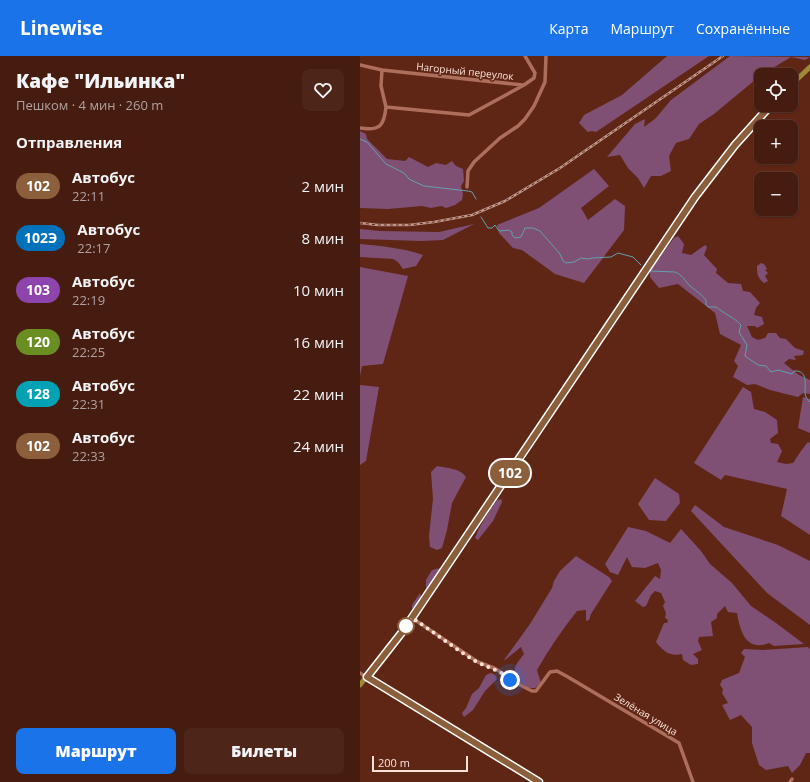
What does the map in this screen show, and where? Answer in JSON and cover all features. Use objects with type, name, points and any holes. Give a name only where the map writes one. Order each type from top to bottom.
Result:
[{"type":"highway","points":[[798,78],[810,66]]},
{"type":"highway","points":[[360,685],[412,618],[695,197],[735,145],[765,112]]},
{"type":"street","name":"Нагорный переулок","points":[[386,107],[469,115],[524,85],[535,76],[525,56]]},
{"type":"street","points":[[467,187],[468,172],[474,162],[500,138],[518,126],[534,106],[545,82],[546,56]]},
{"type":"street","name":"Нагорный переулок","points":[[360,65],[382,70],[524,85]]},
{"type":"street","points":[[360,128],[370,130],[378,128],[382,123],[386,107],[381,86],[382,70]]},
{"type":"street","name":"Зелёная улица","points":[[412,618],[478,662],[494,668],[510,680],[532,691],[536,691],[550,672],[557,671],[568,677],[679,743],[693,782]]},
{"type":"street","points":[[360,673],[539,782]]},
{"type":"shaded area","points":[[667,56],[709,56],[596,132],[588,132],[579,123],[584,115],[622,95]]},
{"type":"shaded area","points":[[730,56],[810,57],[805,60],[791,57],[773,68],[754,68],[754,81],[714,114],[699,124],[689,139],[676,143],[669,156],[671,171],[661,176],[651,176],[644,188],[620,155],[607,157],[635,124],[645,119],[644,127],[655,119],[671,100]]},
{"type":"shaded area","points":[[360,131],[366,134],[367,139],[387,159],[405,161],[409,157],[428,167],[436,163],[446,165],[452,161],[456,166],[463,169],[464,181],[461,186],[463,194],[462,200],[455,205],[446,208],[441,206],[431,208],[422,206],[388,209],[360,208]]},
{"type":"shaded area","points":[[594,169],[609,186],[581,208],[588,220],[615,199],[625,206],[624,230],[584,283],[555,274],[522,250],[513,248],[499,233],[497,225],[539,208]]},
{"type":"shaded area","points":[[474,224],[443,240],[421,241],[360,239],[360,229],[380,231],[439,232]]},
{"type":"shaded area","points":[[678,236],[684,244],[682,253],[691,255],[705,245],[707,247],[704,255],[717,269],[716,273],[728,283],[741,284],[743,291],[750,292],[760,303],[756,308],[754,315],[762,317],[764,324],[757,328],[755,326],[747,326],[752,337],[758,340],[765,338],[768,333],[776,333],[780,338],[786,339],[795,348],[804,351],[803,355],[794,356],[796,360],[789,359],[784,363],[799,375],[810,380],[810,394],[803,393],[798,397],[770,390],[755,384],[747,385],[733,377],[738,366],[734,361],[741,345],[720,334],[715,313],[678,284],[659,288],[650,277],[650,271],[674,238]]},
{"type":"shaded area","points":[[360,244],[400,249],[423,255],[416,266],[403,269],[398,262],[393,259],[360,257]]},
{"type":"shaded area","points":[[761,263],[764,264],[767,269],[765,270],[768,273],[765,276],[768,281],[764,283],[757,273],[757,266]]},
{"type":"shaded area","points":[[360,267],[408,276],[383,364],[362,366],[360,376]]},
{"type":"shaded area","points":[[360,385],[379,387],[366,461],[360,465]]},
{"type":"shaded area","points":[[743,387],[751,392],[754,409],[765,412],[777,420],[778,433],[770,439],[771,443],[778,444],[782,451],[777,462],[786,464],[793,463],[808,442],[810,443],[810,535],[781,516],[787,489],[725,475],[721,480],[694,463]]},
{"type":"shaded area","points":[[803,397],[810,399],[810,433],[798,428]]},
{"type":"shaded area","points":[[437,466],[457,470],[466,477],[452,503],[442,548],[437,550],[430,547],[429,536],[433,499],[431,472]]},
{"type":"shaded area","points":[[655,478],[679,494],[680,503],[666,521],[649,520],[638,504]]},
{"type":"shaded area","points":[[501,499],[502,502],[493,521],[478,540],[475,538],[482,523],[497,500]]},
{"type":"shaded area","points":[[695,505],[724,527],[778,545],[810,561],[810,625],[767,593],[691,511]]},
{"type":"shaded area","points":[[628,527],[646,531],[670,543],[681,529],[701,551],[710,564],[732,583],[751,606],[804,644],[774,646],[769,643],[755,645],[742,633],[737,613],[728,612],[725,606],[717,614],[717,618],[711,622],[713,636],[699,637],[698,641],[702,650],[693,654],[698,659],[698,664],[691,665],[683,660],[682,654],[674,655],[664,651],[656,642],[664,623],[667,623],[668,620],[665,618],[666,613],[663,606],[665,602],[661,593],[655,591],[651,595],[646,606],[643,607],[635,601],[655,576],[660,579],[661,570],[658,563],[645,568],[632,567],[627,557],[618,575],[610,572],[605,564]]},
{"type":"shaded area","points":[[576,556],[609,577],[612,581],[591,614],[589,620],[586,621],[586,610],[577,611],[571,618],[537,670],[541,683],[535,688],[529,688],[517,682],[515,677],[515,667],[524,654],[521,647],[504,660],[530,624],[552,588],[560,571]]},
{"type":"shaded area","points":[[440,568],[441,574],[432,587],[426,588],[426,580],[432,570]]},
{"type":"shaded area","points":[[420,593],[421,597],[419,603],[415,609],[412,608],[412,605]]},
{"type":"shaded area","points":[[808,647],[810,649],[810,753],[806,753],[800,765],[792,773],[788,766],[766,770],[759,765],[752,743],[752,727],[741,715],[730,720],[722,705],[728,703],[722,693],[723,689],[720,685],[722,680],[739,673],[745,657],[741,653],[744,649],[763,650]]},
{"type":"shaded area","points":[[491,673],[495,675],[497,678],[496,680],[485,691],[473,710],[464,717],[462,713],[466,708],[472,694],[479,688],[486,675]]},
{"type":"waterway","points":[[360,139],[367,142],[386,164],[404,173],[409,179],[424,186],[472,192],[476,199]]},
{"type":"waterway","points":[[481,217],[488,228],[492,228],[495,225],[499,231],[509,230],[515,238],[521,237],[525,228],[533,228],[540,231],[566,263],[574,262],[581,258],[588,259],[611,257],[618,253],[633,257],[641,265]]},
{"type":"waterway","points":[[650,271],[677,273],[706,300],[708,307],[716,307],[738,322],[741,325],[739,332],[747,345],[745,356],[758,365],[766,366],[771,372],[778,370],[792,374],[794,371],[802,373],[805,378],[805,393],[810,402]]},
{"type":"railway","points":[[360,223],[378,225],[409,225],[434,222],[472,215],[505,201],[560,168],[723,56]]},
{"type":"bus line","name":"102","points":[[539,782],[367,677],[403,631],[695,197],[712,173],[764,112]]},
{"type":"route","points":[[406,626],[412,618],[478,662],[494,668],[510,680]]}]
